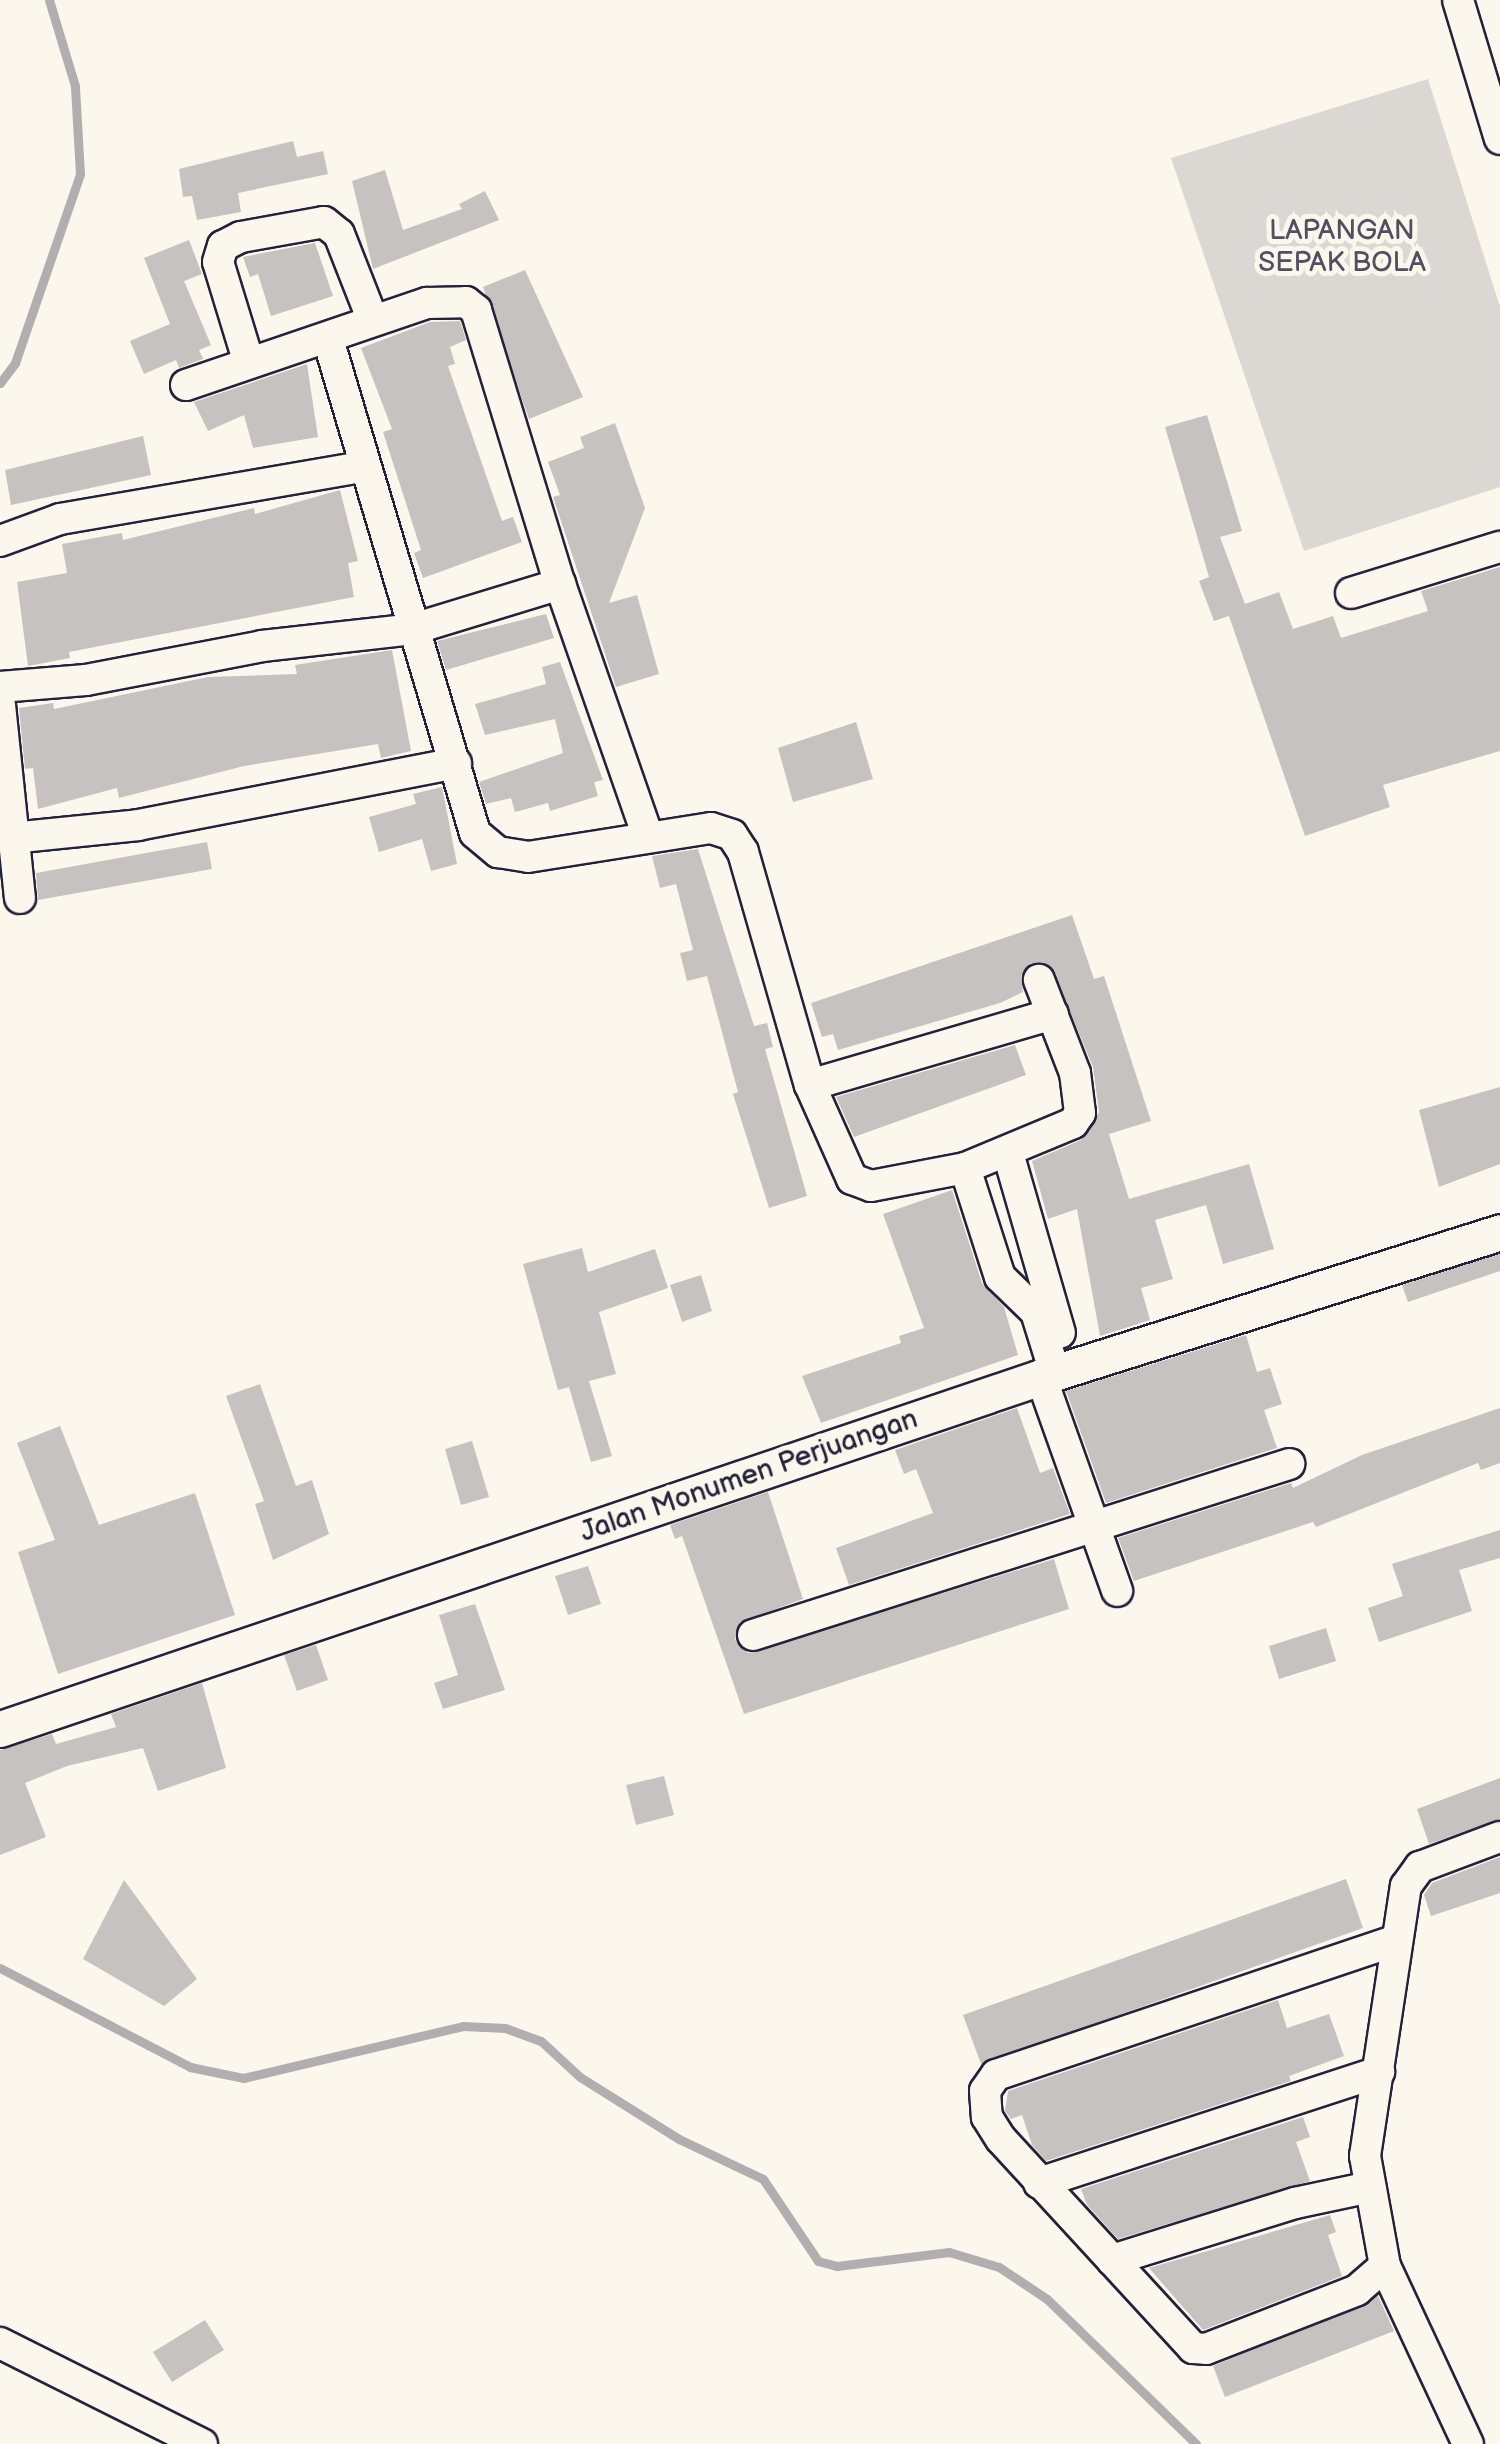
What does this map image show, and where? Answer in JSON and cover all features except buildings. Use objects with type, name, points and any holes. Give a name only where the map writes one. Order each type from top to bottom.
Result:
[{"type":"street","points":[[1458,0],[1500,139]]},
{"type":"street","points":[[248,360],[218,262],[224,246],[241,237],[324,222],[338,234],[372,318]]},
{"type":"street","points":[[186,385],[248,360],[328,339],[372,318],[453,301],[476,310],[560,584],[648,836]]},
{"type":"street","points":[[328,339],[362,467],[475,833],[498,852],[528,858],[710,828],[732,835],[743,852],[810,1084],[852,1179],[871,1186],[965,1168],[1008,1153],[1073,1122],[1080,1113],[1075,1073],[1039,980]]},
{"type":"street","points":[[0,541],[60,519],[362,467]]},
{"type":"street","points":[[1351,593],[1500,547]]},
{"type":"street","points":[[0,687],[86,680],[262,646],[413,629],[560,584]]},
{"type":"street","points":[[0,705],[20,898]]},
{"type":"street","points":[[12,838],[138,825],[456,763]]},
{"type":"street","points":[[810,1084],[1053,1014]]},
{"type":"street","points":[[1008,1153],[1055,1373],[1094,1528],[1117,1591]]},
{"type":"street","points":[[965,1168],[1000,1278],[1036,1312],[1055,1373]]},
{"type":"street","name":"Jalan Monumen Perjuangan","points":[[0,1729],[1055,1373],[1500,1232]]},
{"type":"street","points":[[752,1635],[1289,1464]]},
{"type":"street","points":[[1468,2444],[1428,2369],[1386,2266],[1370,2186],[1367,2136],[1411,1875],[1500,1836]]},
{"type":"street","points":[[1386,2266],[1357,2290],[1206,2349],[1180,2337],[1039,2183],[987,2117],[985,2091],[996,2075],[1397,1940]]},
{"type":"street","points":[[1039,2183],[1379,2072]]},
{"type":"street","points":[[1112,2260],[1295,2202],[1370,2186]]},
{"type":"street","points":[[0,2343],[202,2444]]},
{"type":"green space","name":"LAPANGAN SEPAK BOLA","points":[[1428,79],[1500,307],[1500,487],[1304,551],[1171,158]]},
{"type":"waterway","points":[[0,383],[15,363],[80,174],[75,86],[49,0]]},
{"type":"waterway","points":[[0,1968],[190,2067],[243,2078],[463,2026],[505,2028],[541,2041],[580,2077],[679,2139],[763,2179],[818,2261],[837,2266],[949,2252],[999,2267],[1047,2299],[1196,2444]]}]
